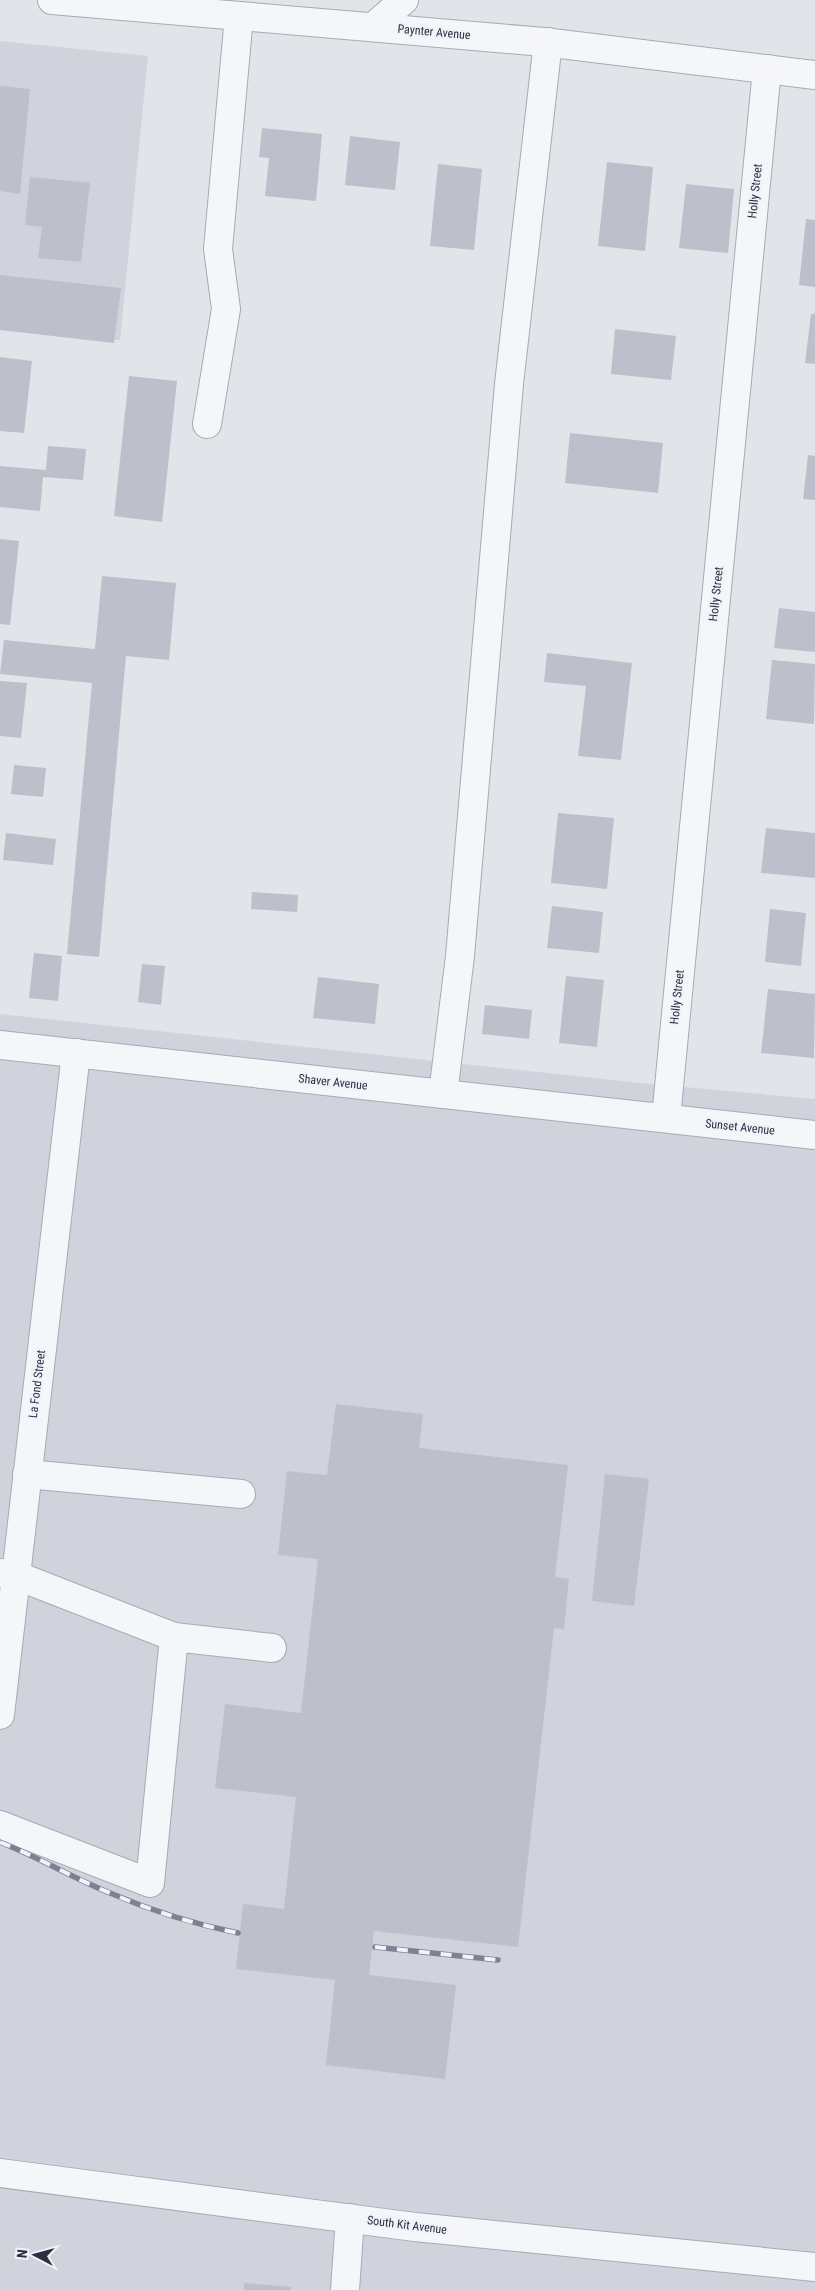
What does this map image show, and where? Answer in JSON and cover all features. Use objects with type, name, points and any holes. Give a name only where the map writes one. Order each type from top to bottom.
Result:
[{"type":"street","name":"Paynter Avenue","points":[[52,0],[106,2],[239,16],[548,42],[815,75]]},
{"type":"street","points":[[373,27],[404,0]]},
{"type":"street","points":[[207,424],[226,309],[218,250],[239,16]]},
{"type":"street","points":[[443,1094],[460,956],[509,384],[548,42]]},
{"type":"street","name":"Holly Street","points":[[666,1118],[767,69]]},
{"type":"street","name":"Shaver Avenue","points":[[0,1045],[666,1118]]},
{"type":"street","name":"La Fond Street","points":[[0,1715],[8,1574],[27,1474],[76,1053]]},
{"type":"street","name":"Sunset Avenue","points":[[666,1118],[815,1135]]},
{"type":"street","points":[[27,1474],[241,1494]]},
{"type":"street","points":[[8,1574],[174,1637],[272,1648]]},
{"type":"street","points":[[0,1825],[150,1882],[174,1637]]},
{"type":"street","name":"South Kit Avenue","points":[[0,2173],[350,2218],[815,2267]]},
{"type":"street","points":[[345,2290],[350,2218]]},
{"type":"shaded area","points":[[0,41],[148,56],[120,340],[0,327]]},
{"type":"shaded area","points":[[0,1014],[640,1083],[815,1099],[815,2290],[0,2290]]},
{"type":"building","points":[[0,86],[30,89],[20,194],[0,191]]},
{"type":"building","points":[[262,128],[322,134],[316,201],[265,196],[269,158],[259,157]]},
{"type":"building","points":[[350,136],[400,142],[395,190],[345,185]]},
{"type":"building","points":[[607,162],[653,167],[645,251],[598,246]]},
{"type":"building","points":[[438,164],[482,169],[474,250],[430,246]]},
{"type":"building","points":[[30,177],[90,183],[81,262],[38,258],[42,227],[25,225]]},
{"type":"building","points":[[686,184],[734,189],[728,253],[679,248]]},
{"type":"building","points":[[806,219],[815,220],[815,287],[799,285]]},
{"type":"building","points":[[0,275],[121,288],[114,343],[0,330]]},
{"type":"building","points":[[811,314],[815,314],[815,364],[805,363]]},
{"type":"building","points":[[615,329],[676,336],[671,380],[611,374]]},
{"type":"building","points":[[0,357],[32,361],[24,433],[0,431]]},
{"type":"building","points":[[129,376],[177,381],[162,522],[114,516]]},
{"type":"building","points":[[570,433],[663,443],[658,493],[565,483]]},
{"type":"building","points":[[48,446],[86,449],[83,480],[43,477],[40,511],[0,507],[0,466],[46,470]]},
{"type":"building","points":[[808,455],[815,456],[815,500],[803,499]]},
{"type":"building","points":[[0,539],[19,541],[10,625],[0,624]]},
{"type":"building","points":[[102,576],[176,583],[169,660],[126,656],[99,957],[67,954],[92,683],[0,674],[4,640],[95,649]]},
{"type":"building","points":[[779,608],[815,612],[815,652],[774,648]]},
{"type":"building","points":[[547,653],[632,663],[621,760],[578,756],[586,686],[544,682]]},
{"type":"building","points":[[772,660],[815,664],[814,724],[766,719]]},
{"type":"building","points":[[0,681],[27,683],[21,738],[0,736]]},
{"type":"building","points":[[14,765],[46,768],[43,797],[11,794]]},
{"type":"building","points":[[558,813],[614,818],[607,889],[551,883]]},
{"type":"building","points":[[766,828],[815,833],[815,878],[761,873]]},
{"type":"building","points":[[6,833],[56,839],[53,865],[3,860]]},
{"type":"building","points":[[252,892],[298,895],[297,912],[251,909]]},
{"type":"building","points":[[552,906],[603,912],[599,953],[547,948]]},
{"type":"building","points":[[770,909],[806,913],[801,966],[765,962]]},
{"type":"building","points":[[34,953],[62,956],[58,1001],[29,998]]},
{"type":"building","points":[[142,964],[165,966],[161,1005],[138,1002]]},
{"type":"building","points":[[566,976],[604,980],[597,1047],[559,1043]]},
{"type":"building","points":[[318,977],[379,984],[375,1024],[313,1018]]},
{"type":"building","points":[[768,989],[815,994],[814,1058],[761,1053]]},
{"type":"building","points":[[485,1005],[532,1010],[529,1039],[482,1034]]},
{"type":"building","points":[[336,1404],[423,1414],[419,1448],[568,1465],[555,1577],[569,1579],[564,1629],[554,1628],[518,1947],[374,1931],[369,1975],[456,1985],[445,2079],[326,2065],[335,1980],[236,1969],[243,1904],[284,1909],[296,1797],[215,1788],[225,1704],[301,1713],[318,1559],[278,1555],[287,1471],[327,1475]]},
{"type":"building","points":[[605,1474],[649,1479],[634,1606],[592,1601]]},
{"type":"building","points":[[244,2283],[291,2287],[291,2290],[244,2290]]},
{"type":"railway","points":[[0,1842],[96,1887],[142,1906],[189,1921],[238,1933]]},
{"type":"railway","points":[[375,1947],[498,1960]]}]
